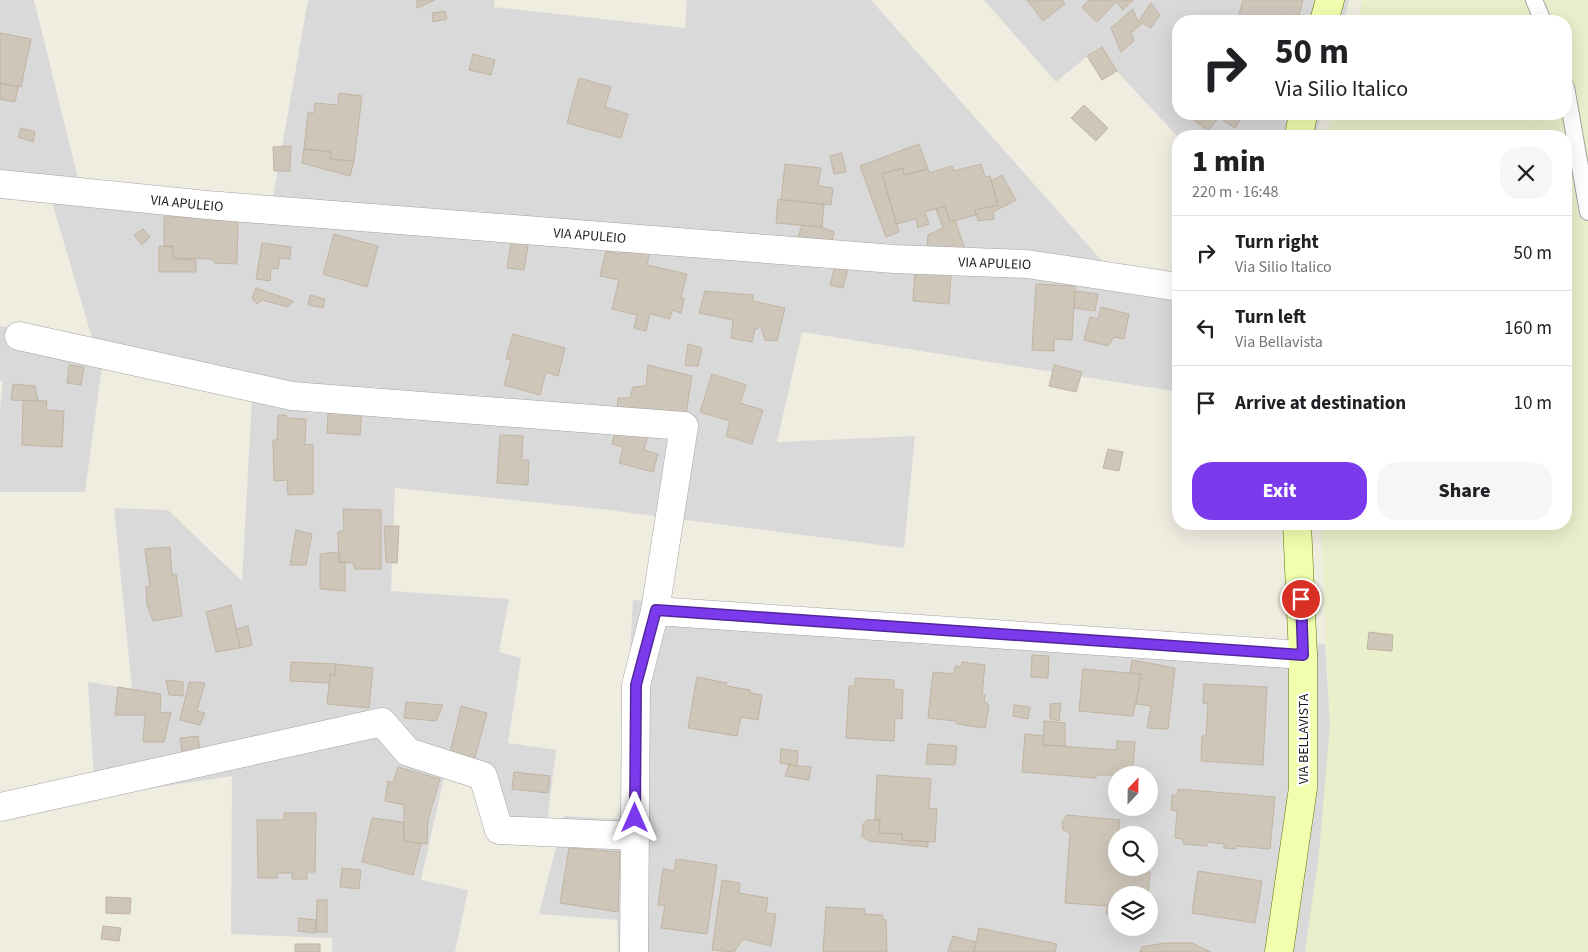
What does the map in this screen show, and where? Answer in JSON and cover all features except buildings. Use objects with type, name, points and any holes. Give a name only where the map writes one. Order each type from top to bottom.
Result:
[{"type":"street","points":[[1326,15],[1330,0]]},
{"type":"street","name":"VIA APULEIO","points":[[0,184],[217,206],[854,256],[1027,264],[1172,285]]},
{"type":"street","points":[[19,336],[292,396],[684,426],[656,610],[636,685],[634,952]]},
{"type":"street","name":"VIA BELLAVISTA","points":[[1279,952],[1303,788],[1303,655],[1298,530]]},
{"type":"street","points":[[656,610],[1303,655]]},
{"type":"street","points":[[0,807],[382,722],[408,752],[483,776],[499,830],[635,836]]},
{"type":"lane","points":[[1534,0],[1540,15]]},
{"type":"lane","points":[[1572,120],[1588,212]]},
{"type":"shaded area","points":[[0,0],[34,0],[79,182],[273,197],[308,0],[494,0],[494,7],[685,28],[687,0],[871,0],[1110,270],[1172,280],[1172,391],[802,332],[777,442],[915,436],[904,548],[601,509],[395,488],[391,591],[509,599],[499,652],[521,658],[508,743],[556,750],[544,847],[490,832],[469,781],[445,773],[421,880],[468,890],[455,952],[332,952],[332,938],[231,934],[232,776],[95,797],[88,682],[132,689],[114,508],[168,510],[242,581],[252,399],[102,366],[85,492],[0,492],[0,410],[3,381],[0,381],[0,326],[92,338],[52,202],[0,199]]},
{"type":"shaded area","points":[[984,0],[1349,0],[1345,15],[1172,15],[1172,120],[1320,120],[1317,130],[1172,130],[1096,49],[1056,82]]},
{"type":"shaded area","points":[[633,600],[1325,644],[1330,726],[1319,855],[1305,952],[618,952],[617,920],[539,914],[564,816],[620,819]]},
{"type":"green space","points":[[1363,0],[1588,0],[1588,952],[1305,952],[1319,855],[1330,726],[1321,530],[1572,530],[1572,130],[1328,130],[1330,120],[1572,120],[1572,15],[1359,15]]},
{"type":"route","points":[[635,818],[636,685],[656,610],[1303,655],[1301,599]]}]
